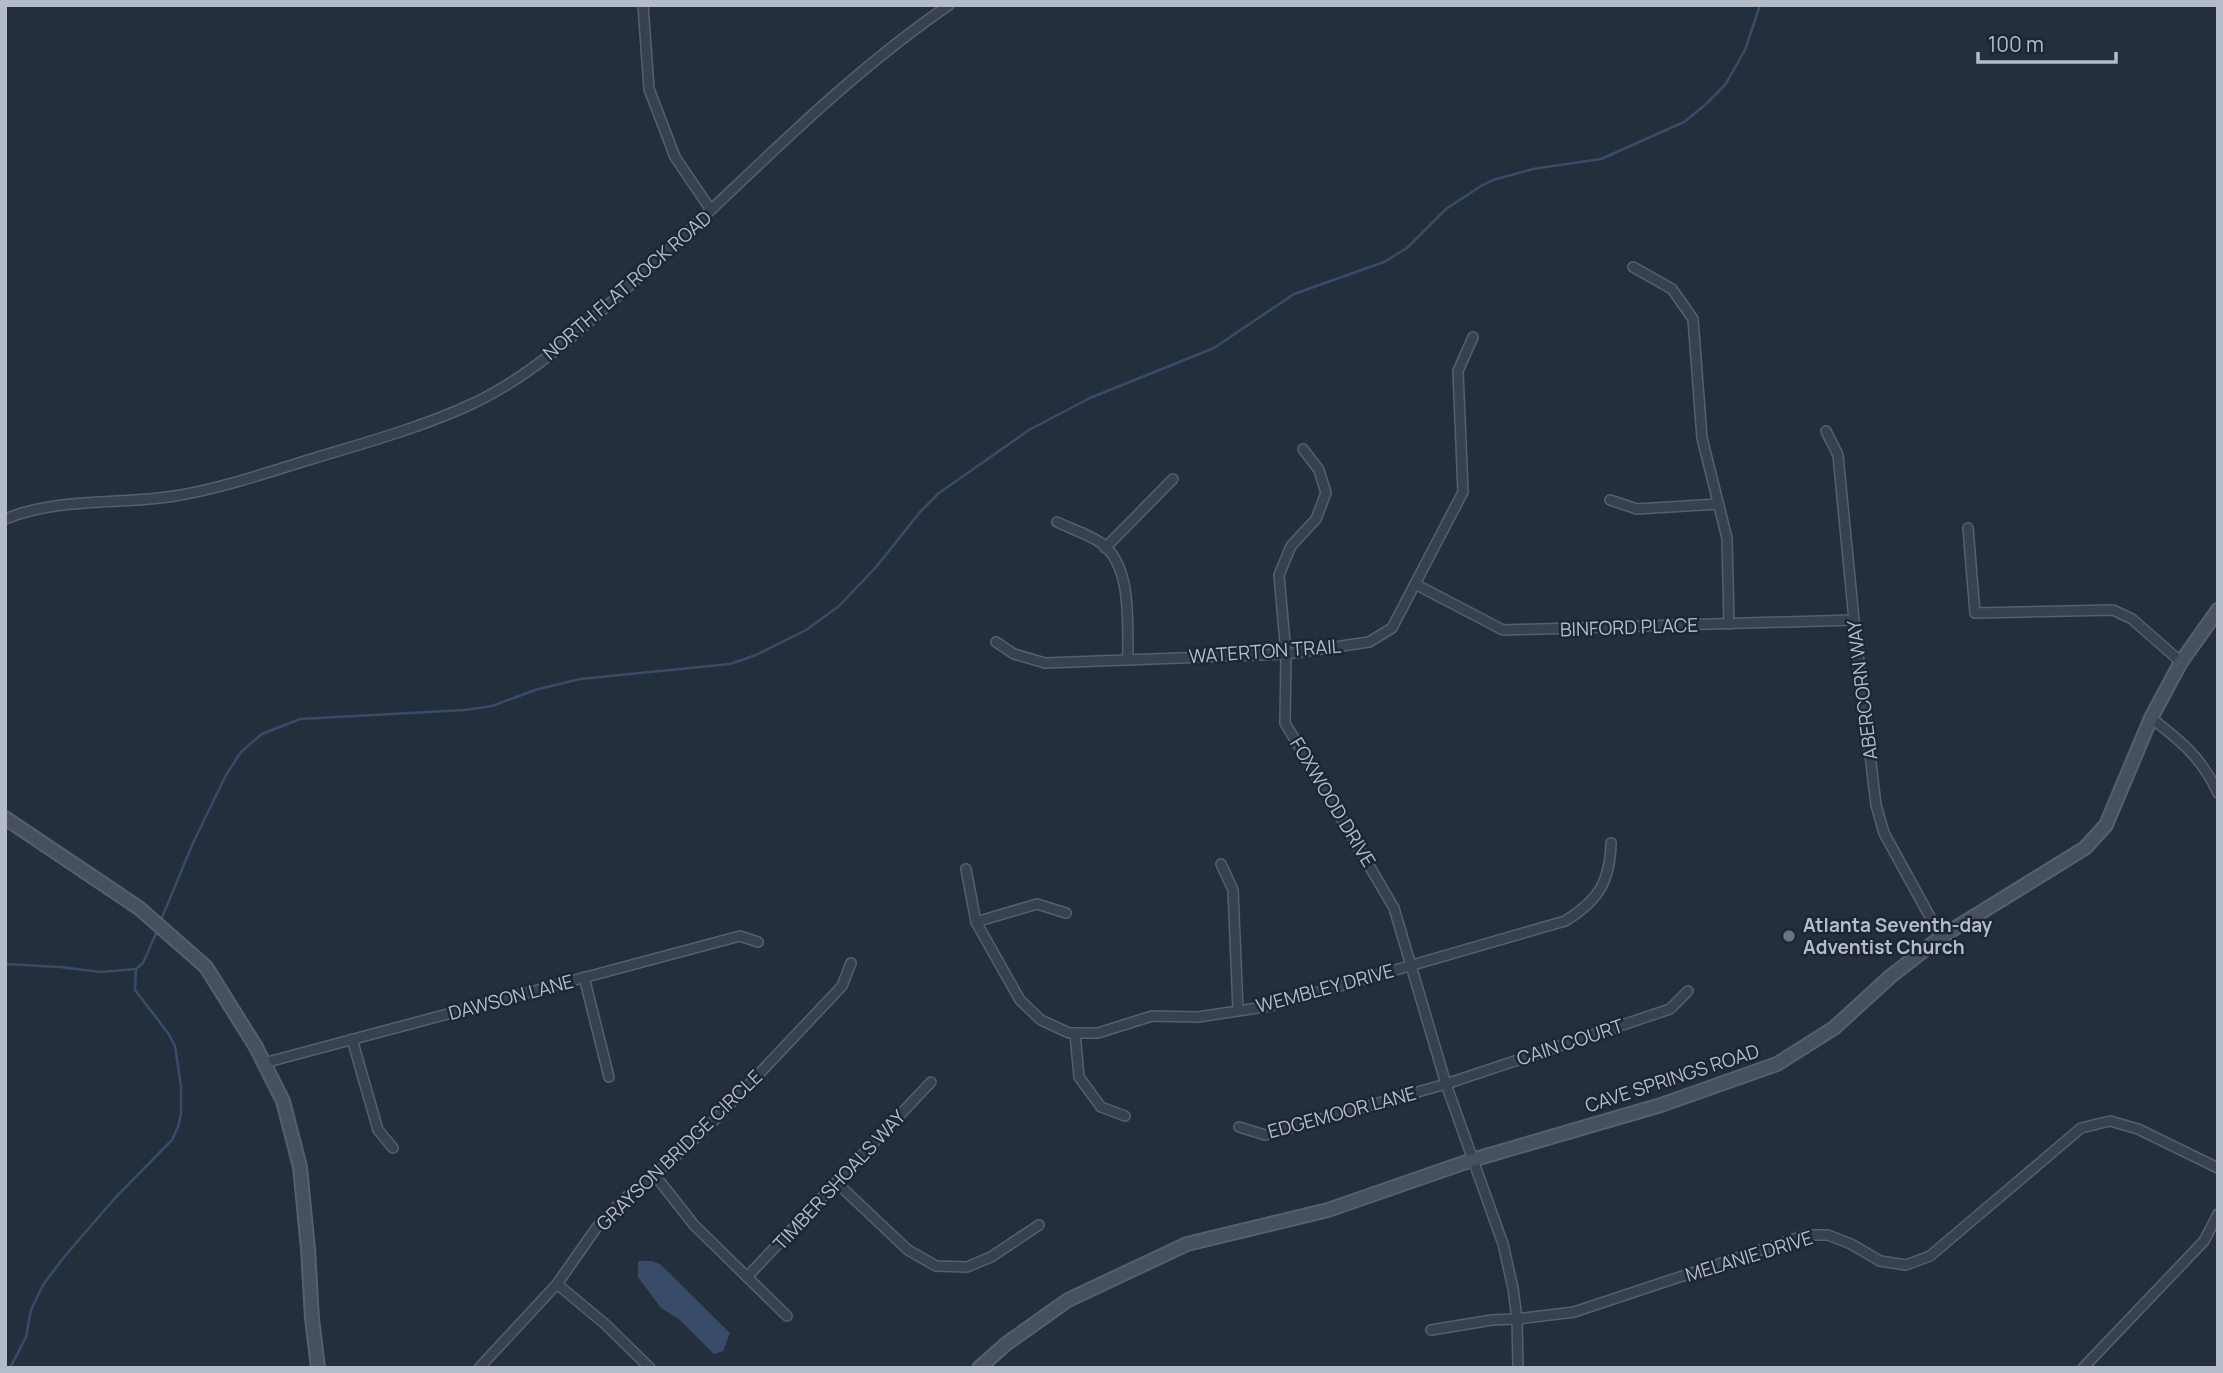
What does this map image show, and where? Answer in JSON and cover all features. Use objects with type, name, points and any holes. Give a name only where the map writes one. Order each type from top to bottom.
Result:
[{"type":"street","points":[[643,5],[649,89],[675,157],[711,210]]},
{"type":"street","name":"NORTH FLAT ROCK ROAD","points":[[5,519],[68,503],[151,499],[194,492],[386,436],[464,407],[519,378],[576,334],[828,100],[884,52],[949,5]]},
{"type":"street","points":[[1633,267],[1672,289],[1693,320],[1702,438],[1727,538],[1729,624]]},
{"type":"street","name":"WATERTON TRAIL","points":[[996,642],[1014,654],[1045,663],[1286,654],[1369,642],[1392,628],[1463,492],[1458,371],[1473,337]]},
{"type":"street","name":"ABERCORN WAY","points":[[1826,431],[1838,455],[1875,805],[1884,833],[1941,937]]},
{"type":"street","name":"FOXWOOD DRIVE","points":[[1303,449],[1319,470],[1325,493],[1316,519],[1291,546],[1279,575],[1286,654],[1285,723],[1394,908],[1446,1084],[1503,1244],[1517,1319],[1518,1368]]},
{"type":"street","points":[[1105,548],[1173,479]]},
{"type":"street","points":[[1610,500],[1637,509],[1718,504]]},
{"type":"street","points":[[1057,522],[1101,543],[1116,558],[1127,596],[1128,660]]},
{"type":"street","points":[[1968,528],[1975,613],[2113,610],[2132,620],[2181,662]]},
{"type":"street","name":"BINFORD PLACE","points":[[1415,584],[1503,630],[1854,620]]},
{"type":"street","name":"CAVE SPRINGS ROAD","points":[[979,1368],[1006,1344],[1068,1300],[1187,1244],[1328,1210],[1472,1160],[1661,1105],[1777,1064],[1834,1028],[1891,976],[1941,937],[2085,848],[2106,825],[2151,718],[2181,662],[2218,610]]},
{"type":"street","points":[[2151,718],[2187,746],[2208,772],[2218,793]]},
{"type":"street","points":[[5,818],[139,908],[206,967],[264,1063],[283,1101],[300,1167],[318,1368]]},
{"type":"street","name":"WEMBLEY DRIVE","points":[[965,869],[976,922],[1020,1000],[1041,1020],[1069,1033],[1098,1033],[1152,1016],[1198,1017],[1271,1006],[1565,921],[1587,908],[1598,895],[1611,865],[1611,844]]},
{"type":"street","points":[[1221,864],[1233,890],[1238,1010]]},
{"type":"street","points":[[976,922],[1037,904],[1066,913]]},
{"type":"street","name":"DAWSON LANE","points":[[264,1063],[740,936],[758,942]]},
{"type":"street","name":"GRAYSON BRIDGE CIRCLE","points":[[479,1368],[557,1284],[597,1227],[625,1198],[722,1113],[842,986],[851,963]]},
{"type":"street","points":[[584,977],[609,1077]]},
{"type":"street","name":"CAIN COURT","points":[[1446,1084],[1670,1009],[1688,991]]},
{"type":"street","points":[[1075,1033],[1079,1077],[1101,1107],[1125,1115]]},
{"type":"street","points":[[352,1039],[378,1130],[393,1148]]},
{"type":"street","name":"TIMBER SHOALS WAY","points":[[747,1277],[932,1082]]},
{"type":"street","name":"EDGEMOOR LANE","points":[[1239,1127],[1265,1135],[1446,1084]]},
{"type":"street","name":"MELANIE DRIVE","points":[[1431,1331],[1492,1320],[1574,1312],[1806,1235],[1828,1235],[1851,1244],[1880,1261],[1906,1265],[1930,1255],[2081,1128],[2110,1121],[2138,1129],[2218,1168]]},
{"type":"street","points":[[654,1174],[694,1225],[787,1316]]},
{"type":"street","points":[[837,1183],[908,1250],[936,1266],[967,1267],[991,1257],[1039,1225]]},
{"type":"street","points":[[2083,1368],[2204,1241],[2218,1214]]},
{"type":"street","points":[[557,1284],[605,1324],[650,1368]]},
{"type":"water","points":[[638,1261],[660,1264],[730,1333],[723,1351],[714,1354],[680,1320],[661,1308],[638,1277]]},
{"type":"waterway","points":[[161,920],[193,843],[226,775],[241,752],[262,734],[300,719],[465,710],[492,706],[535,690],[580,679],[730,664],[756,655],[806,630],[839,606],[939,493],[1029,430],[1090,398],[1214,348],[1294,294],[1384,262],[1407,248],[1446,209],[1493,180],[1533,169],[1601,159],[1684,122],[1725,85],[1745,50],[1760,5]]},
{"type":"waterway","points":[[5,964],[101,972],[136,969],[143,963],[158,929]]},
{"type":"waterway","points":[[10,1368],[26,1337],[31,1310],[43,1285],[115,1198],[172,1140],[178,1127],[181,1086],[175,1046],[135,990],[136,969]]},
{"type":"place","name":"Atlanta Seventh-day Adventist Church","points":[[1789,936]]}]
